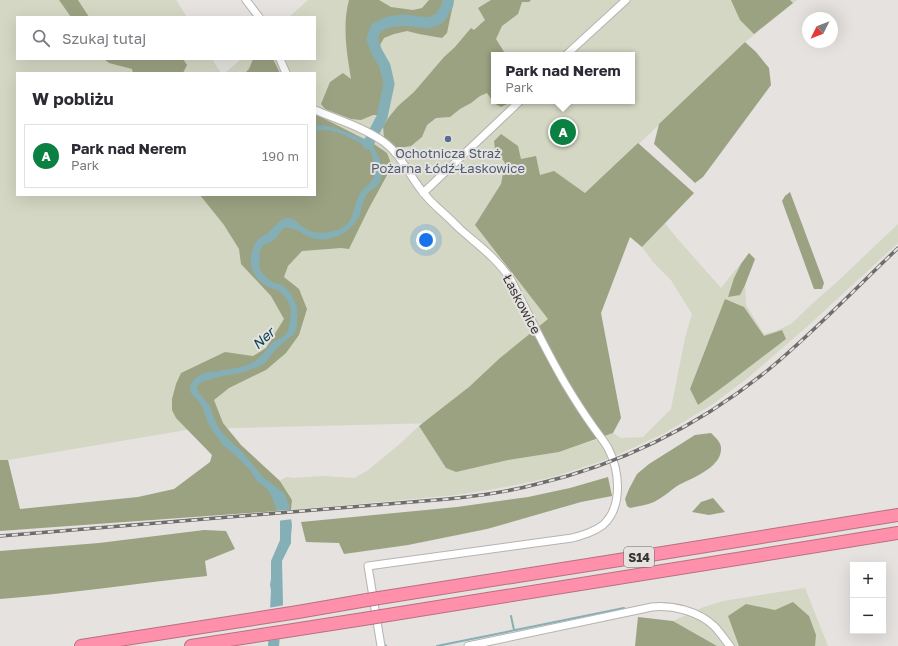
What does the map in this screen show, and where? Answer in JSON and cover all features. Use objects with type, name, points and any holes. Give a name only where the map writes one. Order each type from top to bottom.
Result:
[{"type":"highway","name":"S14","points":[[81,646],[898,515]]},
{"type":"highway","name":"S14","points":[[191,646],[898,533]]},
{"type":"street","points":[[246,0],[258,16]]},
{"type":"street","points":[[569,52],[626,0]]},
{"type":"street","points":[[280,60],[286,72]]},
{"type":"street","points":[[423,193],[517,104]]},
{"type":"street","name":"Łaskowice","points":[[316,110],[366,131],[385,143],[397,155],[427,198],[504,270],[511,280],[548,354],[574,400],[608,447],[615,464],[618,481],[618,498],[608,518],[602,525],[590,533],[572,538],[368,566],[381,646]]},
{"type":"street","points":[[468,646],[652,607],[663,606],[684,610],[699,616],[715,627],[730,646]]},
{"type":"green space","points":[[0,0],[176,0],[186,16],[16,16],[16,60],[213,60],[220,72],[16,72],[16,196],[316,196],[316,72],[226,72],[240,60],[316,60],[316,16],[290,16],[308,0],[797,0],[745,42],[593,188],[568,389],[436,423],[192,429],[8,460],[0,460]]},
{"type":"green space","points":[[59,0],[78,0],[88,16],[70,16]]},
{"type":"green space","points":[[349,0],[379,0],[391,7],[413,10],[422,8],[429,0],[454,0],[447,33],[442,38],[407,31],[384,38],[380,45],[381,52],[387,61],[393,80],[386,117],[373,115],[361,120],[351,119],[325,109],[321,104],[330,82],[343,73],[351,79],[346,30]]},
{"type":"green space","points":[[491,0],[531,0],[529,2],[522,2],[518,14],[502,26],[496,39],[504,52],[491,52],[491,99],[487,93],[480,96],[450,117],[436,118],[427,125],[422,137],[411,146],[399,148],[391,145],[384,138],[383,126],[398,106],[414,92],[471,28],[474,30],[485,20],[478,8]]},
{"type":"green space","points":[[731,0],[790,0],[793,3],[754,34],[740,20]]},
{"type":"green space","points":[[745,42],[756,52],[769,68],[771,85],[703,177],[695,183],[654,144],[659,124]]},
{"type":"green space","points":[[105,60],[184,60],[187,65],[184,72],[133,72],[132,69],[109,63]]},
{"type":"green space","points":[[253,60],[274,60],[280,72],[246,72]]},
{"type":"green space","points":[[496,104],[507,104],[501,107]]},
{"type":"green space","points":[[316,115],[374,144],[387,153],[392,166],[349,249],[341,248],[302,251],[288,266],[284,277],[299,289],[307,309],[299,335],[286,353],[266,370],[229,388],[214,400],[223,423],[241,445],[280,481],[292,500],[291,510],[0,531],[0,460],[8,460],[20,509],[138,497],[174,489],[210,462],[212,455],[176,418],[172,410],[172,399],[181,373],[225,352],[253,356],[266,348],[284,319],[271,296],[241,264],[239,249],[224,225],[201,196],[316,196]]},
{"type":"green space","points":[[501,134],[518,146],[521,159],[536,156],[540,175],[554,171],[585,193],[638,143],[694,193],[642,247],[630,237],[601,313],[621,418],[613,433],[559,452],[508,460],[456,472],[446,468],[419,426],[469,387],[500,358],[548,319],[475,225],[501,184],[505,163],[495,149],[494,141]]},
{"type":"green space","points":[[790,192],[824,283],[822,289],[814,289],[782,201]]},
{"type":"green space","points":[[665,223],[721,288],[749,253],[755,259],[745,285],[746,305],[764,334],[776,331],[791,324],[898,224],[898,243],[810,324],[749,377],[713,404],[663,434],[615,456],[603,437],[613,433],[621,438],[643,437],[671,409],[685,338],[692,314],[671,280],[653,262],[642,247]]},
{"type":"green space","points":[[749,253],[755,259],[745,285],[740,295],[728,297],[734,278],[741,264]]},
{"type":"green space","points":[[725,299],[744,307],[764,336],[782,330],[786,339],[698,405],[690,389]]},
{"type":"green space","points":[[419,426],[446,468],[559,452],[598,439],[607,451],[605,452],[608,459],[553,477],[488,490],[456,495],[291,510],[292,500],[280,481],[286,477],[323,476],[354,478],[367,471]]},
{"type":"green space","points":[[711,433],[719,442],[721,448],[717,461],[711,467],[705,472],[677,486],[654,502],[630,508],[627,506],[625,499],[637,474],[649,464],[695,435]]},
{"type":"green space","points":[[608,477],[612,496],[581,502],[487,529],[408,545],[344,554],[339,543],[306,542],[301,522],[457,507],[528,497],[570,488]]},
{"type":"green space","points":[[713,498],[725,512],[709,515],[692,512],[701,502]]},
{"type":"green space","points":[[204,530],[226,531],[235,549],[205,561],[207,576],[0,599],[0,551],[99,543]]},
{"type":"green space","points":[[805,588],[828,646],[717,646],[673,621],[704,607],[723,601]]},
{"type":"green space","points":[[793,602],[809,616],[816,635],[815,646],[739,646],[728,616],[746,604],[775,610]]},
{"type":"green space","points":[[638,617],[673,621],[717,646],[635,646]]},
{"type":"water","points":[[316,126],[333,127],[363,139],[369,139],[371,135],[375,138],[372,144],[382,165],[382,176],[380,182],[367,194],[358,219],[347,231],[342,234],[332,238],[320,240],[309,237],[295,229],[284,228],[274,240],[263,245],[259,253],[260,270],[268,279],[286,288],[291,294],[297,307],[297,327],[294,334],[276,349],[265,363],[260,366],[241,373],[208,380],[197,386],[199,393],[209,405],[217,425],[223,434],[242,452],[263,477],[284,493],[289,505],[292,525],[291,543],[282,561],[283,604],[279,646],[268,646],[271,561],[280,540],[280,521],[277,510],[269,491],[257,481],[249,469],[235,455],[223,445],[211,428],[201,404],[191,393],[190,385],[198,376],[204,373],[238,368],[251,363],[259,358],[272,343],[284,336],[287,332],[291,309],[285,297],[277,290],[266,286],[261,282],[252,270],[252,251],[258,240],[285,218],[293,219],[311,231],[322,233],[339,229],[348,223],[360,193],[373,179],[375,171],[374,161],[371,151],[366,145],[333,131],[316,131]]},
{"type":"pier","points":[[291,510],[293,519],[277,521],[275,511]]},
{"type":"pier","points":[[285,605],[282,639],[266,641],[268,608]]},
{"type":"waterway","points":[[368,144],[382,117],[389,84],[385,66],[372,39],[376,28],[388,22],[404,20],[429,23],[440,18],[448,4],[448,0]]},
{"type":"waterway","points":[[437,646],[624,608]]},
{"type":"waterway","points":[[511,616],[514,630]]},
{"type":"railway","points":[[0,536],[459,498],[526,487],[569,476],[600,465],[659,440],[688,425],[742,390],[802,341],[898,248]]},
{"type":"place","name":"Park nad Nerem","points":[[563,132]]},
{"type":"place","name":"Ochotnicza Straż Pożarna Łódź-Łaskowice","points":[[448,139]]},
{"type":"water label","name":"Ner","points":[[263,338]]}]
